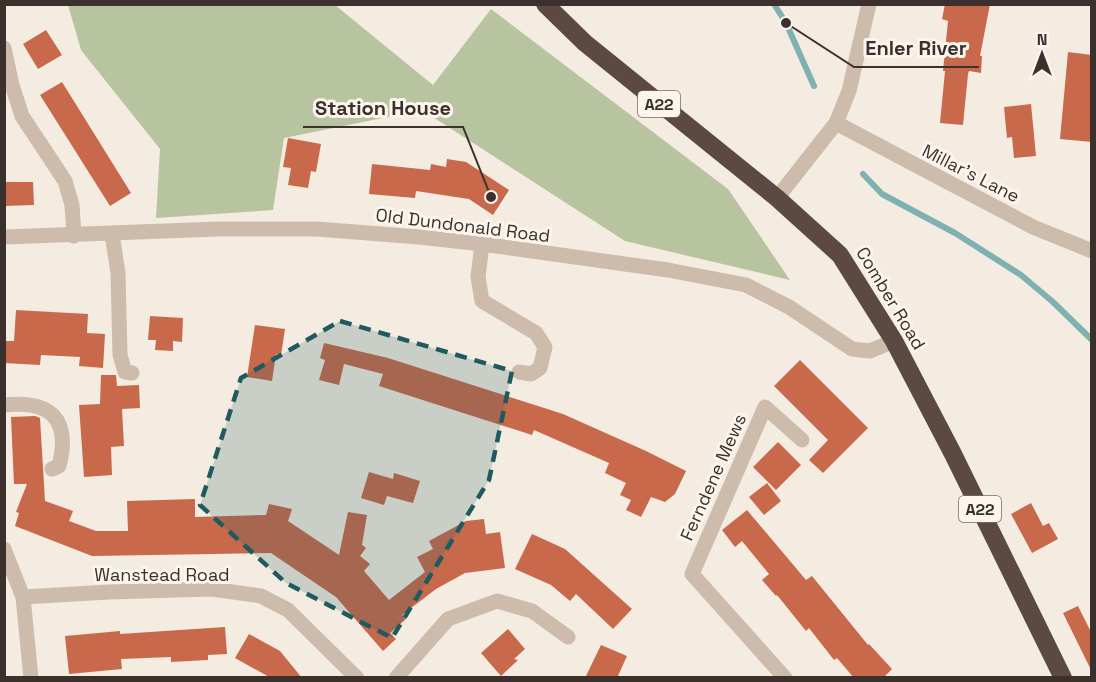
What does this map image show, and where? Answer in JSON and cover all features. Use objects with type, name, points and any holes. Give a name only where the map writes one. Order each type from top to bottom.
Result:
[{"type":"highway","name":"Comber Road","points":[[544,4],[585,43],[777,198],[840,255],[894,341],[958,464],[1063,678]]},
{"type":"street","points":[[777,198],[836,123],[849,91],[869,4]]},
{"type":"street","points":[[4,48],[6,69],[22,116],[65,181],[72,205],[74,236]]},
{"type":"street","name":"Millar's Lane","points":[[836,123],[1033,227],[1092,251]]},
{"type":"street","name":"Old Dundonald Road","points":[[4,237],[218,229],[317,229],[482,244],[668,270],[746,285],[789,307],[852,349],[870,351],[894,341]]},
{"type":"street","points":[[112,234],[118,273],[120,355],[125,372],[132,373]]},
{"type":"street","points":[[482,244],[478,277],[482,301],[536,333],[545,347],[540,368],[531,374],[519,372]]},
{"type":"street","points":[[4,405],[42,407],[57,417],[63,452],[59,466],[52,469]]},
{"type":"street","name":"Ferndene Mews","points":[[785,678],[692,574],[765,407],[802,440]]},
{"type":"street","points":[[4,549],[23,597],[31,678]]},
{"type":"street","name":"Wanstead Road","points":[[23,597],[212,589],[261,596],[288,609],[357,678]]},
{"type":"street","points":[[396,678],[448,619],[497,601],[532,611],[568,637]]},
{"type":"highlighted area","points":[[340,321],[512,371],[489,480],[392,638],[286,583],[200,505],[241,378]]},
{"type":"green space","points":[[68,5],[335,5],[433,85],[491,9],[728,189],[790,280],[625,241],[422,110],[284,138],[273,210],[156,218],[160,149],[81,50]]},
{"type":"building","points":[[945,4],[990,4],[980,56],[982,56],[981,73],[969,71],[963,125],[940,123],[948,21],[942,19]]},
{"type":"building","points":[[46,30],[62,55],[38,69],[23,44]]},
{"type":"building","points":[[1068,52],[1092,55],[1092,142],[1060,139]]},
{"type":"building","points":[[62,82],[131,193],[110,206],[40,95]]},
{"type":"building","points":[[1031,104],[1036,156],[1014,158],[1012,137],[1007,138],[1004,107]]},
{"type":"building","points":[[288,138],[321,144],[316,172],[311,171],[308,188],[288,185],[291,168],[283,167]]},
{"type":"building","points":[[447,159],[466,162],[509,190],[493,215],[469,199],[416,191],[415,198],[369,194],[372,164],[430,170],[431,164],[446,167]]},
{"type":"building","points":[[4,182],[33,182],[34,205],[4,206]]},
{"type":"building","points":[[16,310],[88,314],[87,333],[105,334],[103,368],[79,366],[80,357],[41,355],[40,365],[4,363],[4,341],[14,341]]},
{"type":"building","points":[[150,316],[183,318],[182,342],[173,341],[173,351],[155,350],[156,340],[148,340]]},
{"type":"building","points":[[255,325],[285,329],[281,355],[276,354],[272,381],[247,377]]},
{"type":"building","points":[[324,343],[388,358],[563,414],[686,471],[675,494],[665,502],[651,497],[641,517],[626,510],[631,500],[620,495],[626,483],[605,473],[609,463],[534,430],[532,435],[379,386],[383,374],[344,364],[339,385],[319,380],[325,360],[320,358]]},
{"type":"building","points":[[800,360],[868,428],[823,473],[809,460],[828,440],[774,386]]},
{"type":"building","points":[[101,375],[116,375],[117,386],[139,385],[140,408],[122,409],[124,446],[111,447],[112,475],[84,477],[79,405],[100,404]]},
{"type":"building","points":[[35,416],[40,418],[45,501],[73,511],[69,521],[96,531],[128,531],[127,501],[195,499],[195,517],[266,515],[269,504],[292,509],[288,521],[339,555],[348,512],[367,515],[362,545],[366,548],[360,556],[370,564],[364,571],[389,600],[425,572],[417,557],[433,549],[429,541],[466,521],[484,519],[486,534],[500,532],[505,568],[465,573],[436,589],[402,615],[406,619],[390,633],[396,639],[383,651],[336,597],[271,553],[92,556],[15,526],[19,513],[16,512],[27,484],[14,484],[11,417]]},
{"type":"building","points":[[778,442],[801,465],[776,490],[753,467]]},
{"type":"building","points":[[369,472],[393,479],[394,473],[420,481],[413,503],[387,496],[384,505],[361,498]]},
{"type":"building","points":[[767,483],[781,501],[764,515],[749,497]]},
{"type":"building","points":[[1031,503],[1043,526],[1049,523],[1058,539],[1032,553],[1011,514]]},
{"type":"building","points":[[747,510],[806,580],[812,576],[868,645],[892,669],[883,678],[854,678],[837,658],[834,660],[809,628],[806,631],[762,580],[769,574],[742,541],[735,547],[722,530]]},
{"type":"building","points":[[532,534],[565,549],[632,609],[613,629],[576,594],[570,601],[551,585],[515,569]]},
{"type":"building","points":[[1078,606],[1092,634],[1092,672],[1063,613]]},
{"type":"building","points":[[225,627],[227,654],[208,655],[208,660],[171,662],[171,657],[121,659],[122,669],[69,674],[65,636],[120,631],[120,634]]},
{"type":"building","points":[[508,629],[525,649],[514,659],[518,660],[501,676],[481,653]]},
{"type":"building","points":[[249,634],[280,651],[302,678],[271,678],[235,658]]},
{"type":"building","points":[[601,645],[627,656],[617,678],[585,678]]},
{"type":"waterway","points":[[774,4],[786,23],[814,86]]},
{"type":"waterway","points":[[863,174],[882,194],[955,233],[1021,275],[1092,340]]},
{"type":"place","name":"Enler River","points":[[786,23]]},
{"type":"place","name":"Station House","points":[[491,197]]}]
